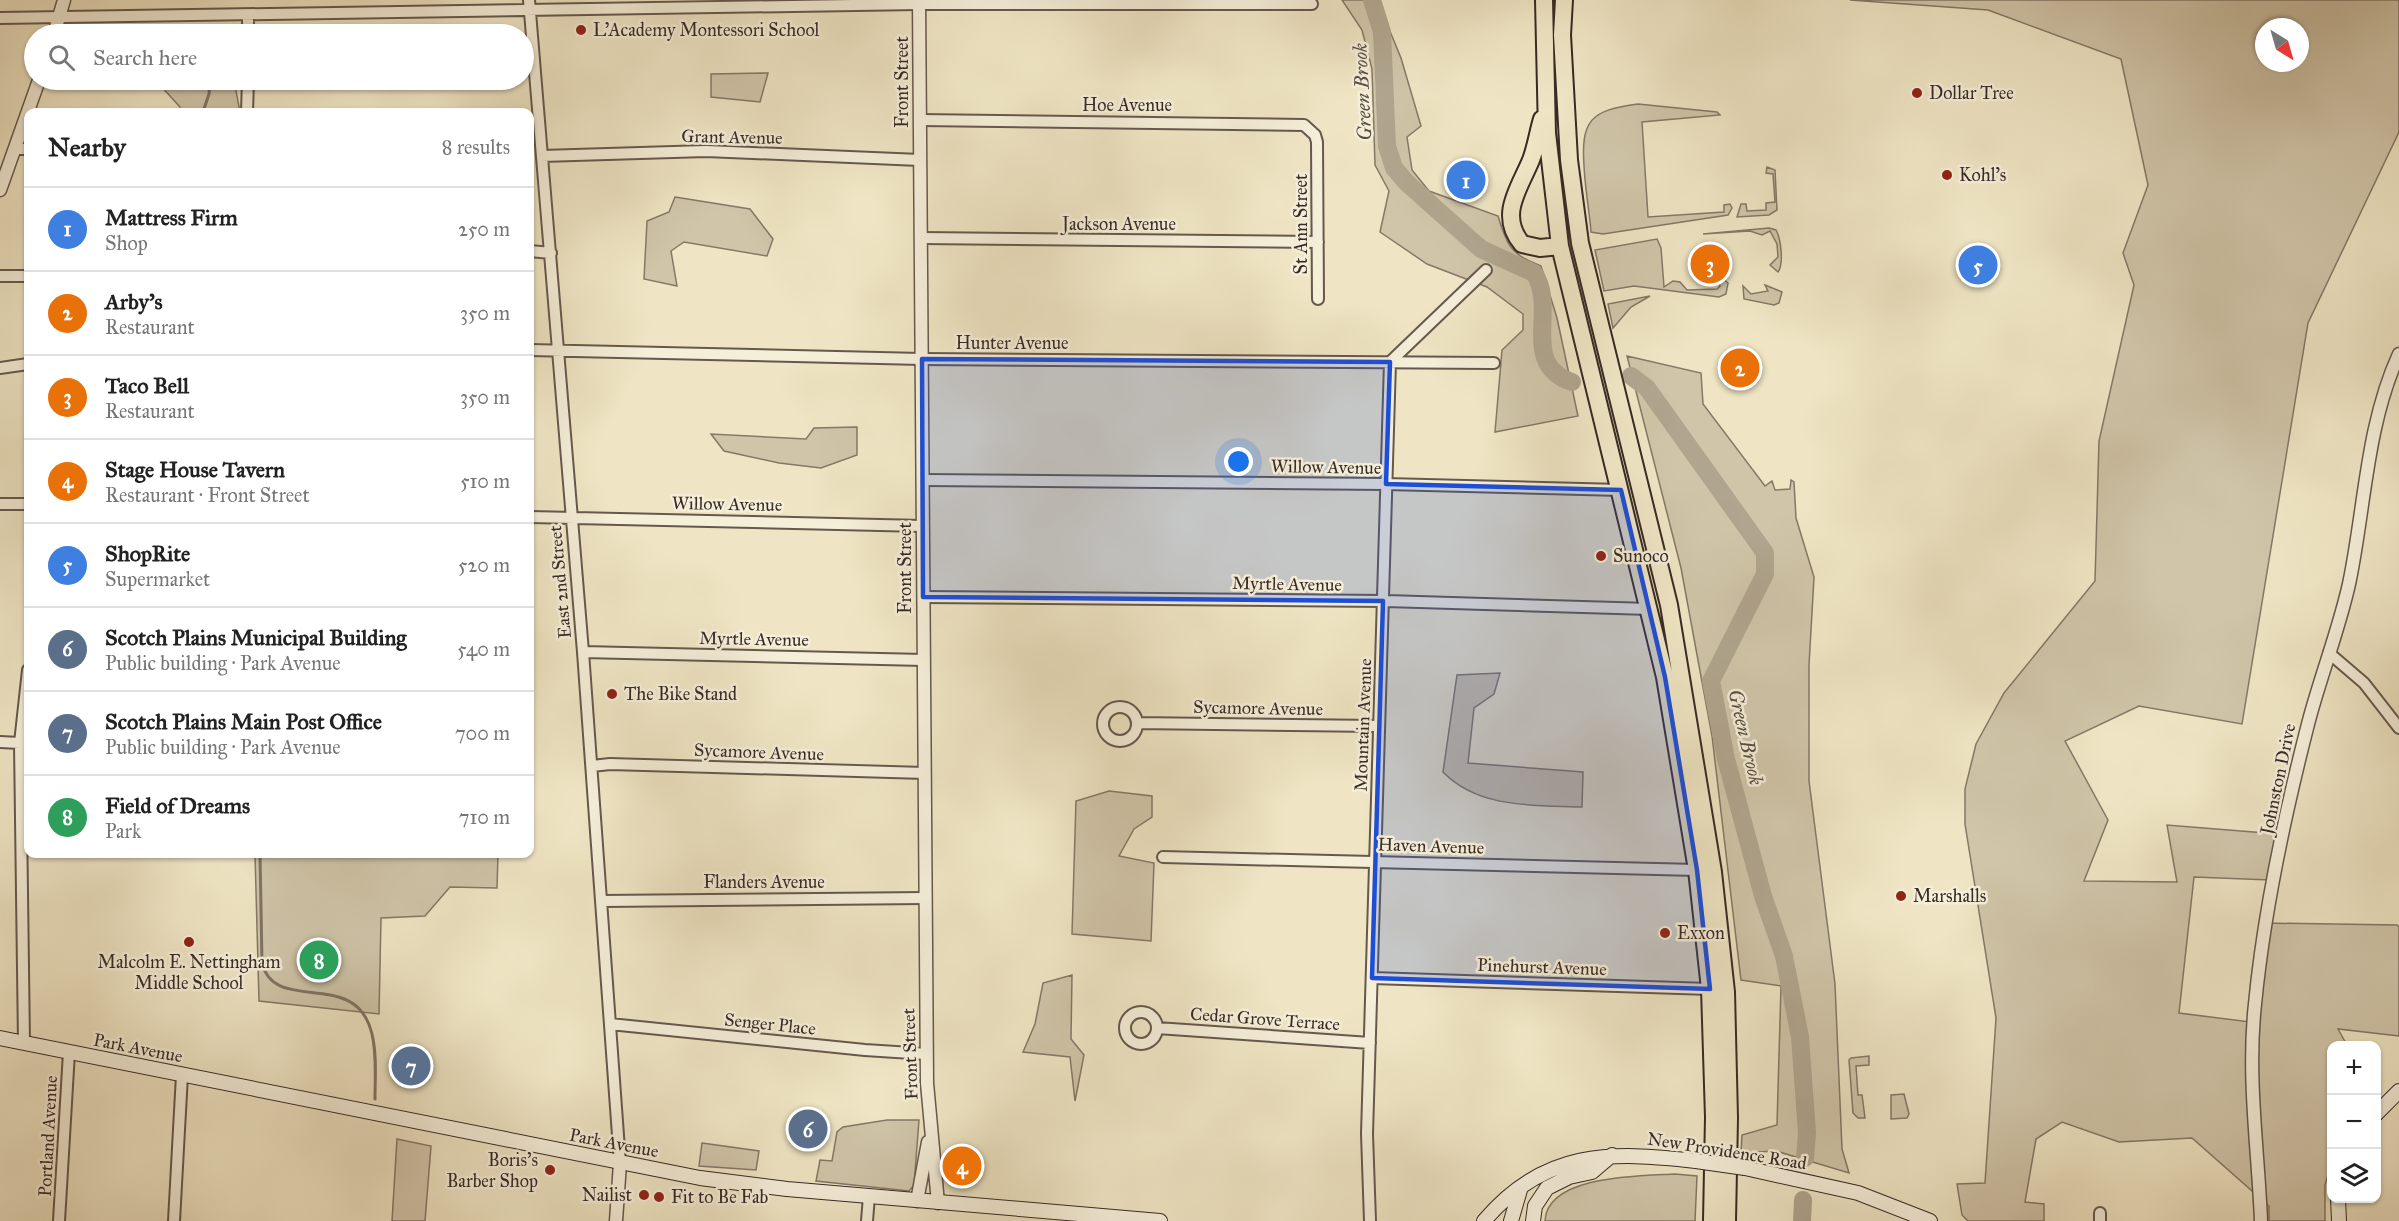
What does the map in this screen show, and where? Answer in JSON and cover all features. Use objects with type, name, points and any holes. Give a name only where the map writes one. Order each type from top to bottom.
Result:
[{"type":"highway","points":[[1544,0],[1547,104],[1560,246],[1665,677],[1697,870],[1710,989],[1719,1218]]},
{"type":"highway","points":[[1564,0],[1562,55],[1573,201],[1580,243],[1669,605],[1713,872],[1726,992],[1729,1118],[1719,1218]]},
{"type":"highway","points":[[1547,104],[1531,160],[1512,203],[1511,225],[1522,244],[1540,248],[1560,246]]},
{"type":"main road","name":"Park Avenue","points":[[0,1038],[700,1178],[938,1203],[1124,1220],[1160,1221]]},
{"type":"main road","points":[[2381,1109],[2399,1091]]},
{"type":"main road","points":[[1533,1221],[1537,1200],[1547,1188],[1562,1180],[1592,1172],[1612,1155]]},
{"type":"main road","name":"New Providence Road","points":[[1484,1221],[1496,1215],[1507,1197],[1543,1173],[1554,1168],[1612,1155],[1696,1161],[1790,1177],[1885,1202],[1930,1221]]},
{"type":"main road","points":[[1511,1221],[1520,1190]]},
{"type":"main road","points":[[2338,1203],[2339,1221]]},
{"type":"street","points":[[57,24],[64,0]]},
{"type":"street","points":[[0,18],[248,15],[529,5],[919,2],[1312,4]]},
{"type":"street","name":"Front Street","points":[[919,2],[927,1054],[930,1135],[938,1203]]},
{"type":"street","name":"East 2nd Street","points":[[529,5],[530,24]]},
{"type":"street","points":[[248,15],[248,24]]},
{"type":"street","points":[[32,108],[37,90]]},
{"type":"street","points":[[248,90],[248,108]]},
{"type":"street","name":"East 2nd Street","points":[[533,90],[534,108]]},
{"type":"street","name":"East 2nd Street","points":[[534,118],[535,141],[542,156],[559,350],[603,901],[620,1162]]},
{"type":"street","name":"Hoe Avenue","points":[[920,120],[1297,123],[1304,125],[1315,135],[1317,150]]},
{"type":"street","points":[[0,190],[22,149]]},
{"type":"street","name":"St Ann Street","points":[[1317,150],[1318,299]]},
{"type":"street","name":"Grant Avenue","points":[[542,156],[706,151],[920,160]]},
{"type":"street","name":"Jackson Avenue","points":[[921,238],[1318,242]]},
{"type":"street","points":[[534,251],[551,253]]},
{"type":"street","points":[[1390,362],[1486,270]]},
{"type":"street","points":[[0,276],[24,276]]},
{"type":"street","name":"Hunter Avenue","points":[[534,350],[922,359],[1494,363]]},
{"type":"street","name":"Johnston Drive","points":[[2261,1221],[2251,1085],[2255,1004],[2269,904],[2307,728],[2348,586],[2376,426],[2389,375],[2399,354]]},
{"type":"street","name":"Mountain Avenue","points":[[1370,1221],[1367,1144],[1390,362]]},
{"type":"street","points":[[0,368],[24,365]]},
{"type":"street","name":"Willow Avenue","points":[[923,480],[1386,484],[1621,490]]},
{"type":"street","points":[[0,504],[24,504]]},
{"type":"street","name":"Willow Avenue","points":[[534,517],[923,526]]},
{"type":"street","name":"Myrtle Avenue","points":[[923,597],[1383,601],[1650,609]]},
{"type":"street","name":"Myrtle Avenue","points":[[583,652],[924,660]]},
{"type":"street","points":[[2329,653],[2364,683],[2399,728]]},
{"type":"street","points":[[24,706],[20,743],[24,1043]]},
{"type":"street","name":"Sycamore Avenue","points":[[1137,723],[1379,726]]},
{"type":"street","points":[[0,742],[20,743]]},
{"type":"street","name":"Sycamore Avenue","points":[[591,766],[610,764],[925,773]]},
{"type":"street","name":"Haven Avenue","points":[[1163,857],[1697,870]]},
{"type":"street","name":"Flanders Avenue","points":[[603,901],[926,898]]},
{"type":"street","name":"Pinehurst Avenue","points":[[1372,978],[1710,989]]},
{"type":"street","name":"Senger Place","points":[[610,1024],[865,1050],[927,1054]]},
{"type":"street","name":"Cedar Grove Terrace","points":[[1157,1028],[1370,1043]]},
{"type":"street","name":"Portland Avenue","points":[[59,1221],[69,1052]]},
{"type":"street","points":[[174,1221],[182,1075]]},
{"type":"street","name":"Front Street","points":[[917,1201],[930,1135]]},
{"type":"street","points":[[616,1221],[620,1162]]},
{"type":"street","points":[[867,1221],[869,1196]]},
{"type":"highlighted area","points":[[922,359],[1390,362],[1386,484],[1621,490],[1665,677],[1697,870],[1710,989],[1372,978],[1383,601],[923,597]]},
{"type":"shaded area","points":[[1342,0],[1377,0],[1401,58],[1421,126],[1407,137],[1412,170],[1429,191],[1498,216],[1504,235],[1512,248],[1523,258],[1541,266],[1557,318],[1578,416],[1495,432],[1502,350],[1523,330],[1523,314],[1487,287],[1427,264],[1380,232],[1389,191],[1375,165],[1372,69],[1362,30]]},
{"type":"shaded area","points":[[1850,0],[2399,0],[2399,132],[2308,323],[2242,724],[2139,706],[2065,741],[2108,820],[2084,881],[2177,882],[2167,825],[2278,834],[2270,880],[2194,877],[2179,1013],[2250,1022],[2262,923],[2397,925],[2399,927],[2399,1036],[2338,1029],[2345,1041],[2327,1041],[2325,1221],[2269,1221],[2269,1206],[2192,1138],[2119,1142],[2062,1122],[2036,1139],[2025,1202],[2044,1204],[2044,1221],[1968,1221],[1962,1215],[1957,1184],[1985,1183],[1996,1018],[1965,824],[1965,789],[1976,744],[2004,693],[2095,581],[2099,441],[2134,285],[2123,253],[2148,185],[2121,59],[1988,10]]},
{"type":"shaded area","points":[[768,73],[760,102],[711,97],[711,74]]},
{"type":"shaded area","points":[[165,90],[236,90],[239,108],[180,108]]},
{"type":"shaded area","points":[[1638,104],[1717,112],[1720,115],[1642,122],[1648,217],[1724,212],[1724,205],[1730,204],[1732,208],[1728,215],[1603,234],[1591,232],[1583,151],[1587,128],[1599,114]]},
{"type":"shaded area","points":[[1767,167],[1775,170],[1777,210],[1769,215],[1737,217],[1741,204],[1746,204],[1747,211],[1766,210],[1766,203],[1775,202],[1773,174],[1766,173]]},
{"type":"shaded area","points":[[675,197],[750,209],[773,239],[767,256],[684,242],[671,251],[677,286],[644,279],[647,221],[669,212]]},
{"type":"shaded area","points":[[1769,228],[1776,230],[1779,239],[1781,258],[1778,272],[1770,265],[1778,257],[1777,244],[1770,231],[1762,235],[1750,231],[1703,234]]},
{"type":"shaded area","points":[[1657,239],[1661,248],[1664,287],[1673,281],[1680,282],[1687,290],[1717,289],[1720,286],[1717,280],[1722,278],[1728,283],[1726,294],[1719,297],[1634,286],[1604,291],[1595,250]]},
{"type":"shaded area","points":[[1765,285],[1782,292],[1779,303],[1774,305],[1744,299],[1743,286],[1751,294],[1768,291]]},
{"type":"shaded area","points":[[1650,296],[1631,307],[1613,328],[1608,304]]},
{"type":"shaded area","points":[[1627,356],[1701,373],[1703,404],[1765,486],[1772,481],[1775,490],[1790,489],[1791,480],[1794,482],[1796,518],[1814,577],[1809,665],[1809,781],[1835,984],[1842,1149],[1849,1173],[1776,1151],[1741,1153],[1742,1135],[1777,1125],[1781,986],[1741,980],[1712,736],[1681,568]]},
{"type":"shaded area","points":[[857,427],[857,455],[821,468],[779,463],[724,451],[711,434],[806,439],[814,428]]},
{"type":"shaded area","points":[[1500,673],[1494,694],[1474,708],[1468,763],[1583,772],[1582,807],[1526,805],[1490,799],[1457,784],[1443,772],[1457,675]]},
{"type":"shaded area","points":[[1109,791],[1152,796],[1152,817],[1134,829],[1119,856],[1154,863],[1151,941],[1072,934],[1076,801]]},
{"type":"shaded area","points":[[255,858],[498,858],[497,888],[450,887],[425,916],[381,918],[379,1014],[259,1001]]},
{"type":"shaded area","points":[[1072,975],[1071,1039],[1084,1055],[1075,1101],[1070,1057],[1023,1052],[1035,1024],[1043,983]]},
{"type":"shaded area","points":[[1869,1056],[1869,1065],[1856,1066],[1858,1095],[1862,1095],[1865,1118],[1858,1118],[1853,1113],[1849,1060]]},
{"type":"shaded area","points":[[1904,1094],[1909,1114],[1907,1118],[1891,1119],[1891,1095]]},
{"type":"shaded area","points":[[887,1120],[919,1120],[914,1185],[909,1191],[816,1181],[820,1160],[832,1161],[837,1132],[843,1127]]},
{"type":"shaded area","points":[[397,1139],[431,1146],[425,1221],[392,1221]]},
{"type":"shaded area","points":[[702,1143],[759,1151],[756,1170],[699,1166]]},
{"type":"shaded area","points":[[1675,1174],[1697,1176],[1695,1221],[1545,1221],[1550,1206],[1561,1195],[1578,1186],[1619,1178]]},
{"type":"waterway","name":"Green Brook","points":[[1372,0],[1382,32],[1387,146],[1394,168],[1407,183],[1481,249],[1534,273],[1543,303],[1543,349],[1547,362],[1556,374],[1572,382]]},
{"type":"waterway","points":[[204,108],[209,90]]},
{"type":"waterway","name":"Green Brook","points":[[1631,376],[1647,388],[1765,553],[1765,574],[1711,681],[1726,759],[1763,896],[1784,956],[1800,1037],[1807,1133],[1805,1158]]},
{"type":"waterway","points":[[260,858],[262,963],[270,978],[282,987],[334,996],[350,1002],[363,1014],[374,1042],[375,1099]]},
{"type":"waterway","name":"Green Brook","points":[[1802,1221],[1803,1200]]},
{"type":"place","name":"L'Academy Montessori School","points":[[581,30]]},
{"type":"place","name":"Dollar Tree","points":[[1917,93]]},
{"type":"place","name":"Kohl's","points":[[1947,175]]},
{"type":"place","name":"Mattress Firm","points":[[1466,180]]},
{"type":"place","name":"Taco Bell","points":[[1710,264]]},
{"type":"place","name":"ShopRite","points":[[1978,265]]},
{"type":"place","name":"Arby's","points":[[1740,368]]},
{"type":"place","name":"Sunoco","points":[[1601,556]]},
{"type":"place","name":"The Bike Stand","points":[[612,694]]},
{"type":"place","name":"Marshalls","points":[[1901,896]]},
{"type":"place","name":"Exxon","points":[[1665,933]]},
{"type":"place","name":"Malcolm E. Nettingham Middle School","points":[[189,942]]},
{"type":"place","name":"Field of Dreams","points":[[319,960]]},
{"type":"place","name":"Scotch Plains Main Post Office","points":[[411,1066]]},
{"type":"place","name":"Scotch Plains Municipal Building","points":[[808,1129]]},
{"type":"place","name":"Stage House Tavern","points":[[962,1166]]},
{"type":"place","name":"Boris’s Barber Shop","points":[[550,1170]]},
{"type":"place","name":"Nailist","points":[[644,1195]]},
{"type":"place","name":"Fit to Be Fab","points":[[659,1197]]}]
